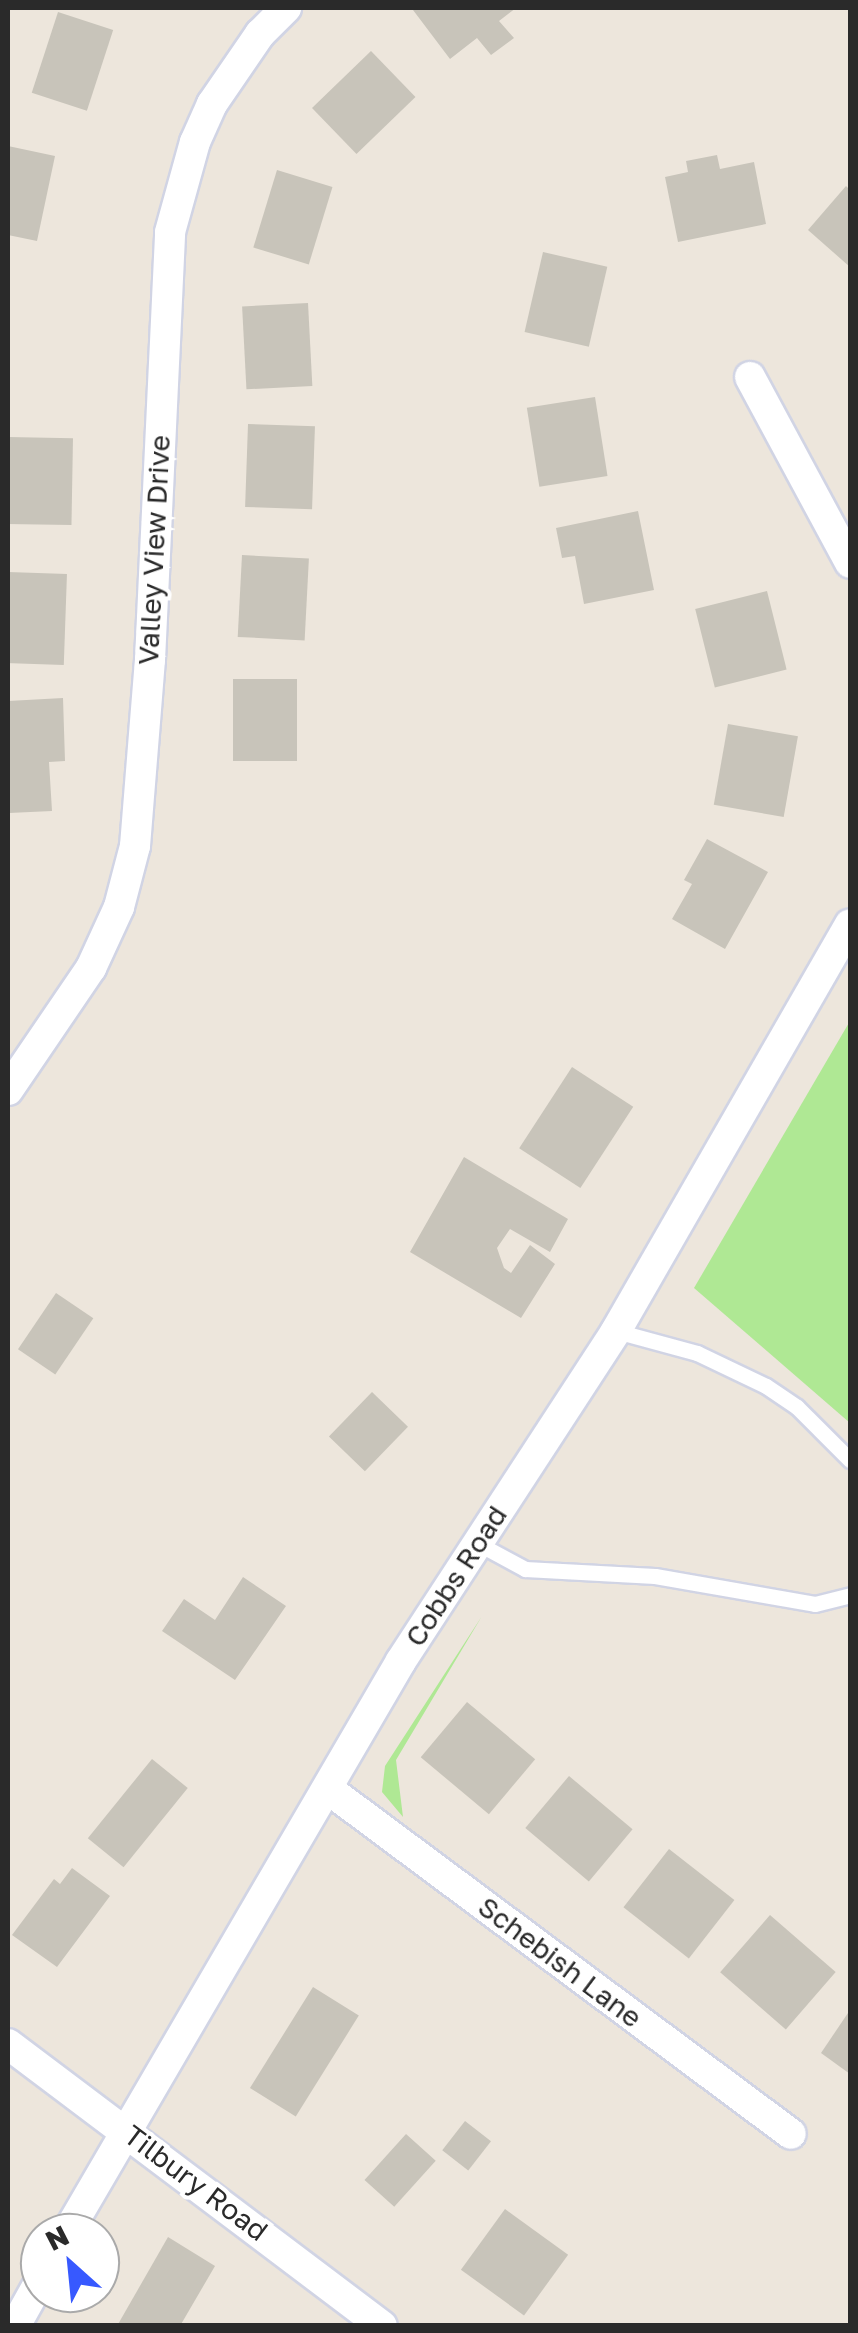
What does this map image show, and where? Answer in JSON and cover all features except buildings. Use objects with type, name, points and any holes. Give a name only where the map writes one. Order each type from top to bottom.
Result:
[{"type":"street","name":"Valley View Drive","points":[[8,1090],[91,968],[118,907],[135,846],[150,660],[170,232],[195,142],[212,104],[242,56],[286,8]]},
{"type":"street","points":[[750,377],[850,563]]},
{"type":"street","name":"Cobbs Road","points":[[79,2213],[401,1661],[616,1330],[850,924]]},
{"type":"street","name":"Schebish Lane","points":[[328,1789],[792,2134]]},
{"type":"street","name":"Tilbury Road","points":[[8,2044],[382,2326]]},
{"type":"lane","points":[[616,1330],[697,1352],[766,1386],[798,1408],[850,1460]]},
{"type":"lane","points":[[477,1543],[525,1569],[637,1574],[816,1604],[850,1595]]},
{"type":"green space","points":[[850,1021],[850,1423],[694,1288]]},
{"type":"green space","points":[[482,1616],[396,1760],[403,1817],[382,1792],[385,1766]]}]
